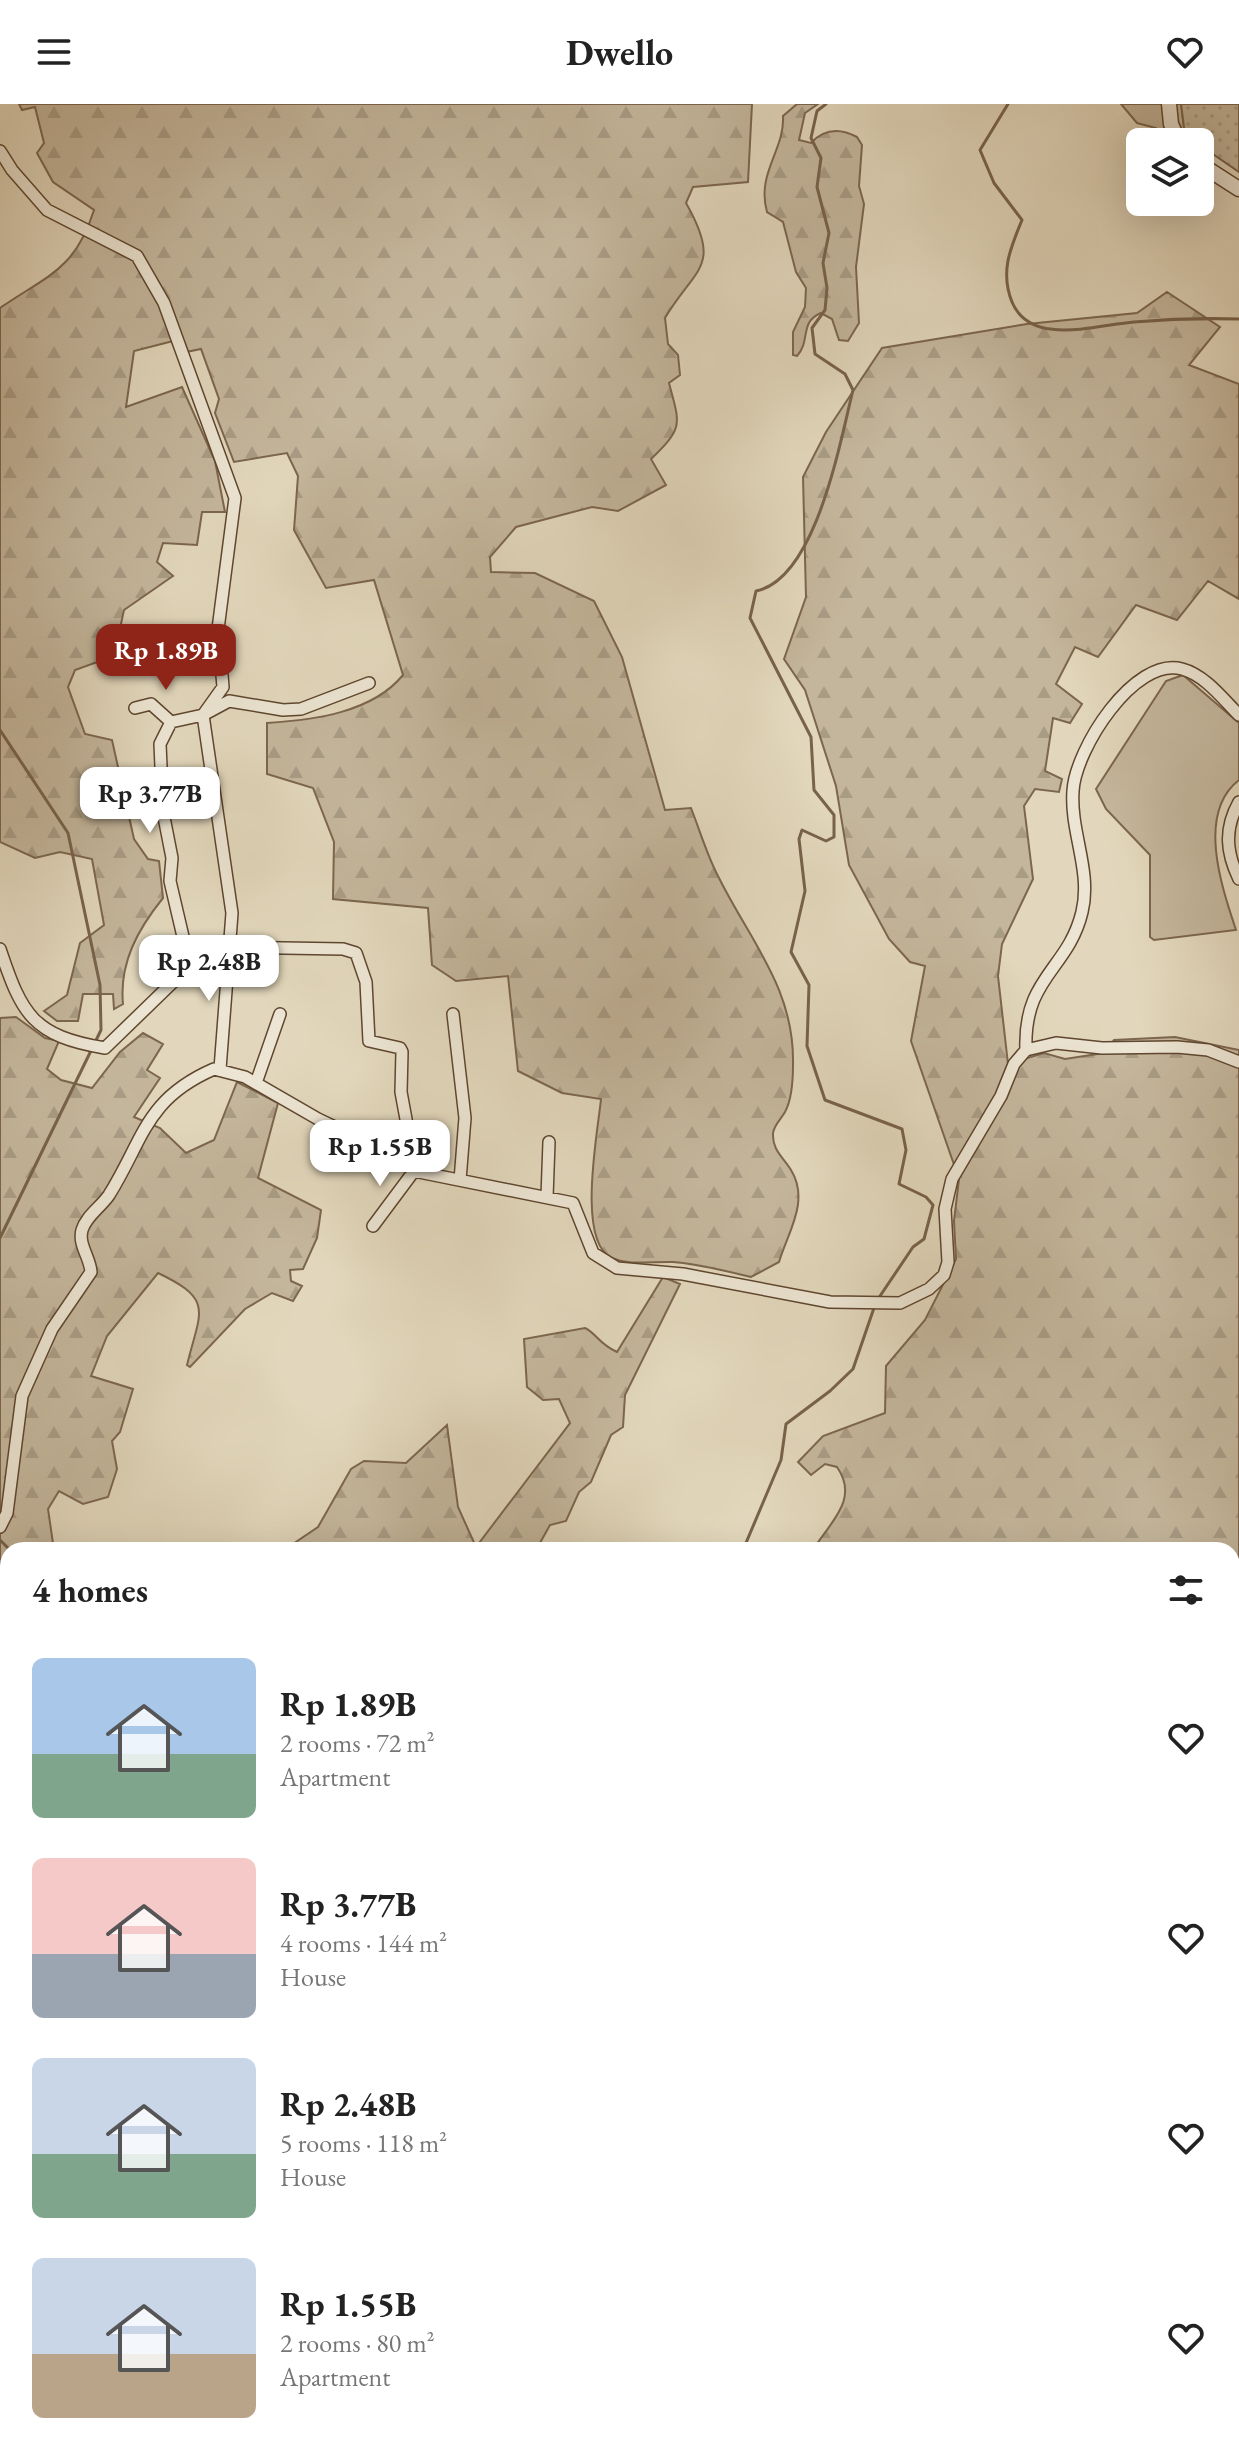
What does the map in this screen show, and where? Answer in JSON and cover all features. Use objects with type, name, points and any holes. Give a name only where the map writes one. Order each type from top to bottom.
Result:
[{"type":"street","points":[[1169,104],[1173,128]]},
{"type":"street","points":[[0,151],[12,170],[47,210],[137,256],[147,268],[164,303],[199,396],[235,507],[218,629],[224,682],[203,715],[231,902],[232,944],[220,1069]]},
{"type":"street","points":[[1214,173],[1239,189]]},
{"type":"street","points":[[1026,1050],[1026,1020],[1031,1002],[1074,933],[1084,904],[1084,869],[1072,794],[1084,748],[1124,696],[1146,677],[1165,668],[1192,673],[1239,715]]},
{"type":"street","points":[[171,722],[203,715],[229,701],[283,710],[301,709],[369,683]]},
{"type":"street","points":[[135,708],[154,705],[171,722]]},
{"type":"street","points":[[171,722],[160,744],[163,812],[172,858],[170,881],[188,958]]},
{"type":"street","points":[[1239,802],[1228,836],[1231,859],[1239,879]]},
{"type":"street","points":[[0,949],[16,997],[34,1022],[59,1037],[105,1048],[172,983],[188,958],[203,945],[343,949],[356,953],[366,982],[369,1041],[400,1048],[402,1052],[401,1092],[408,1130],[400,1160]]},
{"type":"street","points":[[256,1083],[280,1014]]},
{"type":"street","points":[[453,1014],[465,1118],[460,1180]]},
{"type":"street","points":[[0,1527],[7,1513],[22,1396],[52,1329],[91,1272],[81,1238],[85,1224],[107,1198],[134,1143],[164,1102],[181,1086],[220,1069],[256,1083],[400,1160],[414,1171],[573,1203],[593,1253],[617,1268],[683,1274],[819,1300],[889,1304],[921,1294],[944,1275],[948,1262],[945,1209],[952,1179],[1001,1096],[1014,1064],[1026,1050],[1056,1043],[1102,1048],[1177,1047],[1208,1050],[1239,1062]]},
{"type":"street","points":[[547,1197],[549,1142]]},
{"type":"street","points":[[373,1226],[414,1171]]},
{"type":"green space","points":[[19,104],[752,104],[748,182],[693,187],[686,203],[703,241],[704,255],[695,276],[665,318],[668,344],[678,355],[680,375],[669,383],[677,417],[674,432],[651,459],[666,485],[618,511],[592,507],[516,527],[490,557],[491,572],[535,573],[594,601],[622,657],[665,810],[691,808],[714,868],[779,989],[792,1038],[793,1077],[789,1101],[775,1127],[773,1139],[796,1182],[798,1205],[779,1262],[751,1277],[683,1263],[634,1263],[612,1258],[601,1248],[592,1209],[601,1099],[562,1093],[518,1071],[508,976],[456,981],[432,965],[428,908],[333,899],[334,842],[313,788],[267,774],[267,723],[322,717],[358,706],[390,688],[403,675],[374,580],[326,588],[294,530],[298,476],[287,453],[234,462],[215,413],[219,399],[201,349],[186,352],[181,339],[134,351],[126,407],[182,387],[215,461],[225,512],[202,512],[197,545],[163,543],[157,562],[173,576],[124,610],[114,656],[75,670],[68,687],[85,734],[112,740],[134,839],[148,859],[159,861],[163,898],[132,947],[124,974],[123,1004],[114,1009],[113,994],[83,994],[78,1021],[57,1021],[44,1011],[67,995],[80,943],[104,925],[92,859],[60,852],[35,858],[0,842],[0,308],[69,259],[94,210],[53,182],[37,153],[44,143],[35,107],[22,110]]},
{"type":"green space","points":[[797,104],[818,104],[805,113],[799,140],[811,143],[832,131],[857,137],[862,145],[859,186],[864,204],[856,267],[859,323],[848,341],[839,340],[832,319],[821,313],[810,321],[797,356],[793,355],[793,332],[805,307],[806,288],[796,272],[783,222],[767,212],[765,185],[780,140],[783,116]]},
{"type":"green space","points":[[1121,104],[1181,104],[1184,128],[1156,128],[1137,123]]},
{"type":"green space","points":[[1181,104],[1239,104],[1239,172],[1214,155],[1214,128],[1184,128]]},
{"type":"green space","points":[[1167,292],[1220,327],[1189,365],[1239,384],[1239,599],[1208,581],[1177,620],[1136,605],[1098,657],[1075,647],[1056,684],[1082,704],[1070,723],[1053,718],[1045,771],[1062,779],[1059,792],[1035,789],[1024,806],[1033,879],[1002,944],[998,976],[1008,1064],[1044,1053],[1065,1059],[1104,1053],[1114,1040],[1175,1037],[1239,1050],[1239,1542],[819,1542],[844,1501],[843,1479],[837,1467],[825,1464],[811,1475],[798,1462],[823,1436],[885,1413],[886,1366],[925,1320],[956,1259],[954,1221],[959,1179],[911,1041],[925,966],[910,962],[889,939],[849,865],[836,786],[805,690],[784,659],[806,597],[803,477],[826,432],[882,348],[1027,324],[1137,313]]},
{"type":"green space","points":[[1183,675],[1239,723],[1239,780],[1226,794],[1218,811],[1215,831],[1219,873],[1236,930],[1154,940],[1150,937],[1150,855],[1106,809],[1096,789],[1166,681]]},
{"type":"green space","points":[[16,1017],[45,1038],[59,1041],[47,1069],[61,1080],[92,1088],[120,1052],[143,1033],[163,1044],[147,1070],[160,1078],[134,1117],[160,1128],[186,1153],[214,1140],[237,1082],[278,1103],[258,1178],[321,1210],[317,1238],[303,1269],[290,1270],[291,1281],[302,1286],[293,1301],[272,1293],[245,1309],[190,1367],[187,1365],[199,1319],[196,1300],[176,1282],[158,1273],[107,1336],[91,1376],[133,1389],[120,1432],[112,1441],[117,1469],[108,1497],[83,1504],[59,1491],[48,1509],[53,1542],[0,1542],[0,1018]]},
{"type":"green space","points":[[663,1277],[680,1284],[625,1395],[623,1427],[611,1435],[591,1482],[579,1492],[566,1521],[550,1525],[540,1542],[480,1542],[570,1423],[559,1399],[543,1400],[527,1387],[524,1339],[585,1328],[617,1352]]},
{"type":"green space","points":[[447,1425],[458,1507],[474,1542],[296,1542],[318,1527],[351,1469],[364,1461],[406,1463]]},
{"type":"waterway","points":[[826,104],[817,111],[811,138],[821,158],[817,187],[829,233],[823,263],[827,288],[825,310],[812,328],[815,354],[845,374],[853,390],[832,473],[810,536],[795,562],[777,581],[756,591],[750,618],[811,737],[814,790],[834,815],[834,837],[826,841],[802,830],[799,839],[805,891],[791,952],[809,985],[807,1046],[825,1100],[902,1129],[906,1150],[899,1184],[926,1197],[933,1205],[924,1239],[913,1247],[878,1299]]},
{"type":"waterway","points":[[1008,104],[980,150],[994,183],[1022,220],[1010,251],[1007,271],[1008,291],[1021,316],[1034,325],[1066,330],[1160,320],[1239,319]]},
{"type":"waterway","points":[[0,730],[68,833],[100,985],[101,1030],[0,1238]]},
{"type":"waterway","points":[[746,1542],[781,1460],[786,1424],[830,1391],[853,1369],[875,1305]]}]
